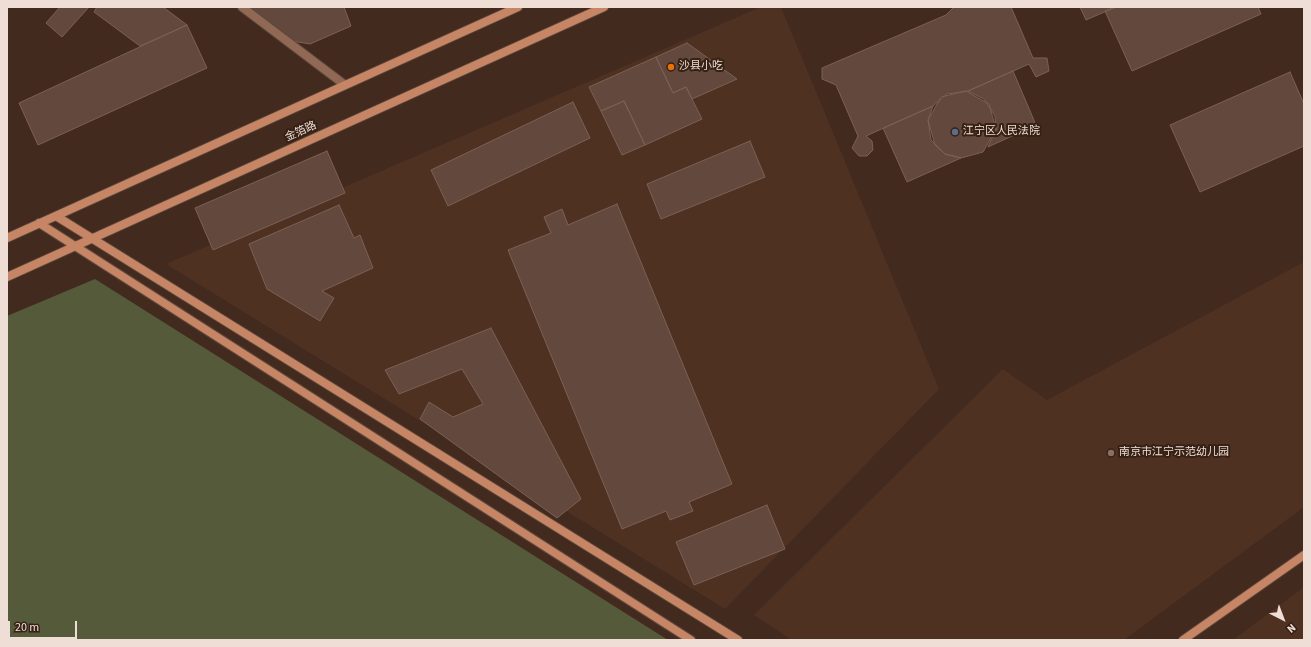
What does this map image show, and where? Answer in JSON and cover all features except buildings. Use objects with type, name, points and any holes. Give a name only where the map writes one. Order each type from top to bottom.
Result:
[{"type":"street","points":[[242,7],[345,85]]},
{"type":"street","points":[[7,238],[518,7]]},
{"type":"street","name":"金箔路","points":[[7,277],[604,7]]},
{"type":"street","points":[[56,216],[738,640]]},
{"type":"street","points":[[39,223],[691,640]]},
{"type":"street","points":[[1183,640],[1304,555]]},
{"type":"shaded area","points":[[761,7],[781,7],[939,389],[725,609],[166,264]]},
{"type":"shaded area","name":"南京市江宁示范幼儿园","points":[[1304,262],[1304,507],[1124,640],[792,640],[754,615],[1003,369],[1047,400]]},
{"type":"shaded area","points":[[1304,587],[1304,640],[1233,640]]},
{"type":"green space","points":[[95,279],[668,640],[7,640],[7,316]]},
{"type":"place","name":"沙县小吃","points":[[671,67]]},
{"type":"place","name":"江宁区人民法院","points":[[955,132]]},
{"type":"place","name":"南京市江宁示范幼儿园","points":[[1111,453]]}]
